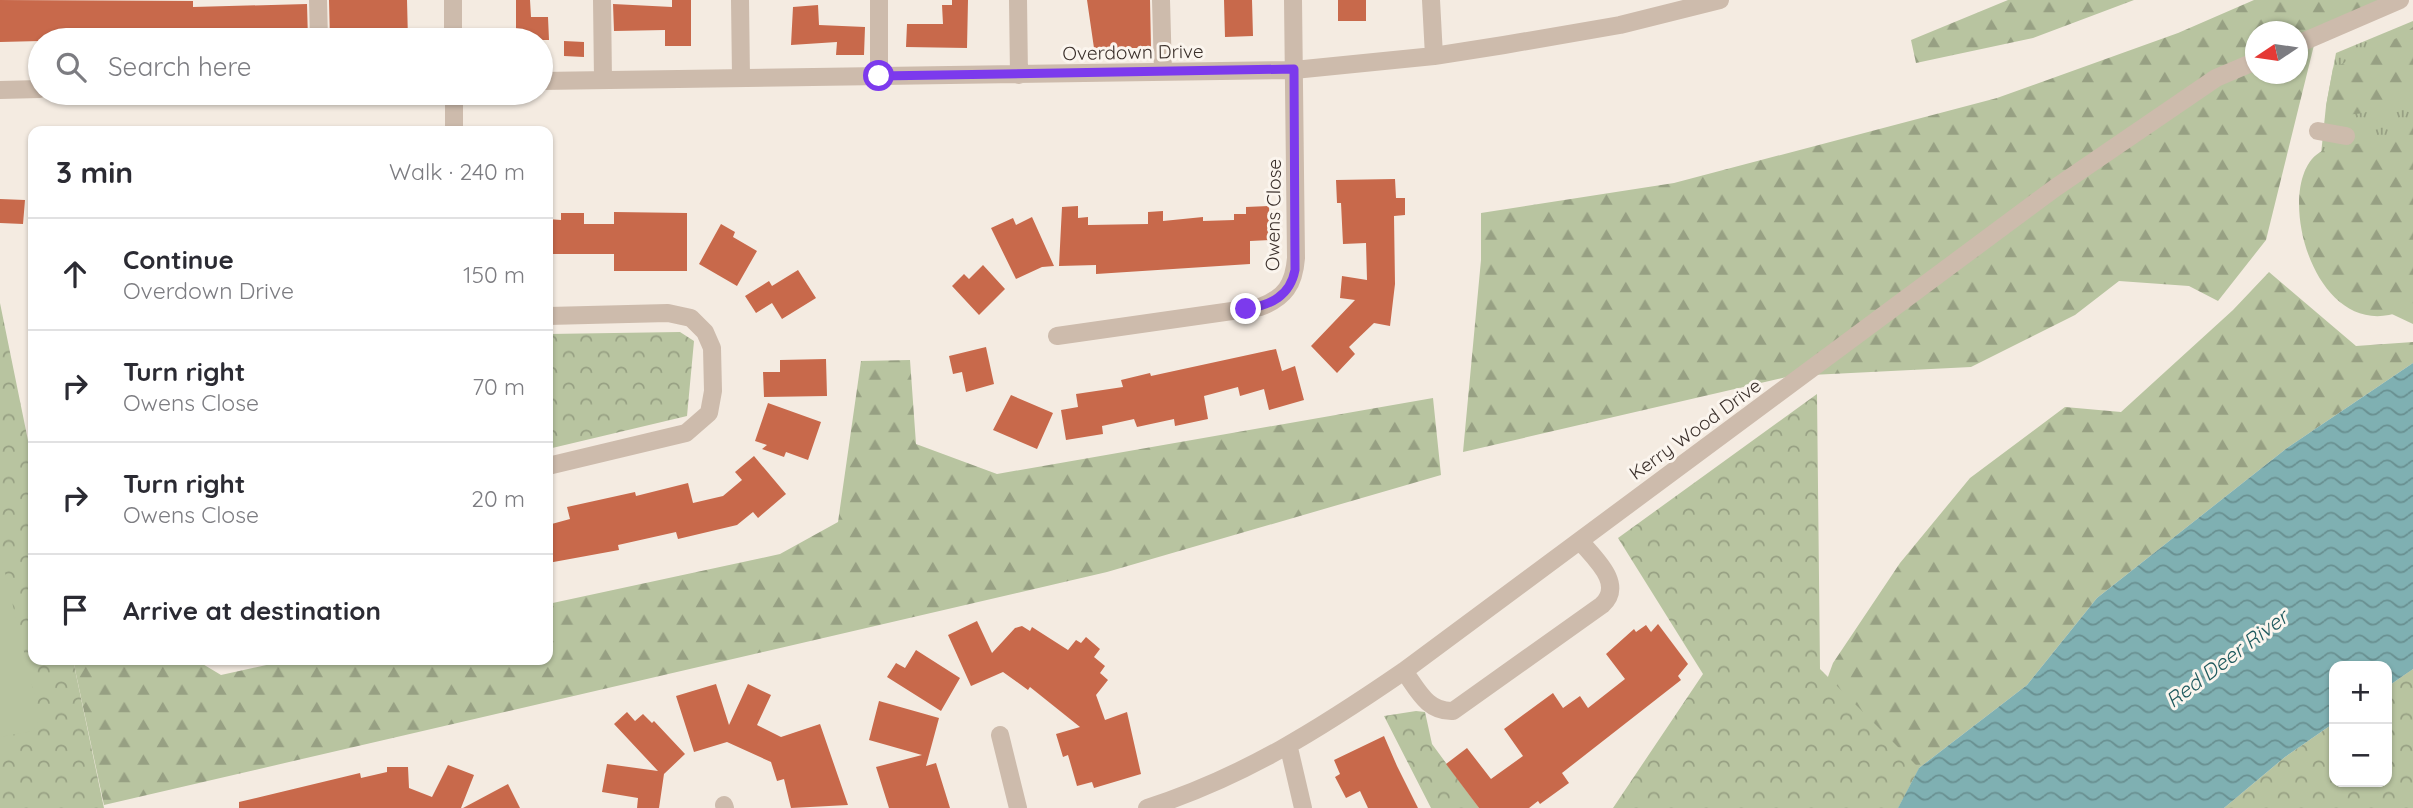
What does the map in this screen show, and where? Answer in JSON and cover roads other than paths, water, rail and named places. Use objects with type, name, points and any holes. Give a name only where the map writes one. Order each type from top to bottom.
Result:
[{"type":"street","points":[[318,0],[319,28]]},
{"type":"street","points":[[453,0],[453,28]]},
{"type":"street","points":[[602,0],[603,80]]},
{"type":"street","points":[[740,0],[741,77]]},
{"type":"street","points":[[878,0],[879,76]]},
{"type":"street","points":[[1018,0],[1019,75]]},
{"type":"street","points":[[1161,0],[1163,72]]},
{"type":"street","name":"Owens Close","points":[[1057,336],[1253,308],[1282,296],[1293,278],[1296,258],[1293,0]]},
{"type":"street","points":[[1431,0],[1434,56]]},
{"type":"street","name":"Overdown Drive","points":[[553,81],[1294,69],[1434,56],[1596,29],[1720,0]]},
{"type":"street","points":[[2308,40],[2400,0]]},
{"type":"street","name":"Kerry Wood Drive","points":[[1158,806],[1289,748],[1404,671],[2054,188],[2216,78],[2245,66]]},
{"type":"street","points":[[0,90],[28,89]]},
{"type":"street","points":[[454,105],[454,126]]},
{"type":"street","points":[[2318,131],[2346,136]]},
{"type":"street","points":[[553,316],[668,313],[691,318],[705,332],[712,348],[713,391],[709,413],[686,433],[553,465]]},
{"type":"street","points":[[1404,671],[1429,704],[1440,711],[1453,711],[1602,605],[1610,594],[1610,579],[1580,541]]},
{"type":"street","points":[[1000,735],[1018,808]]},
{"type":"street","points":[[1289,748],[1303,808]]},
{"type":"water","name":"Red Deer River","points":[[2413,363],[2413,669],[2392,684],[2392,661],[2329,661],[2329,726],[2285,757],[2224,808],[1898,808],[1919,768],[2027,685],[2097,598],[2287,448]]}]
